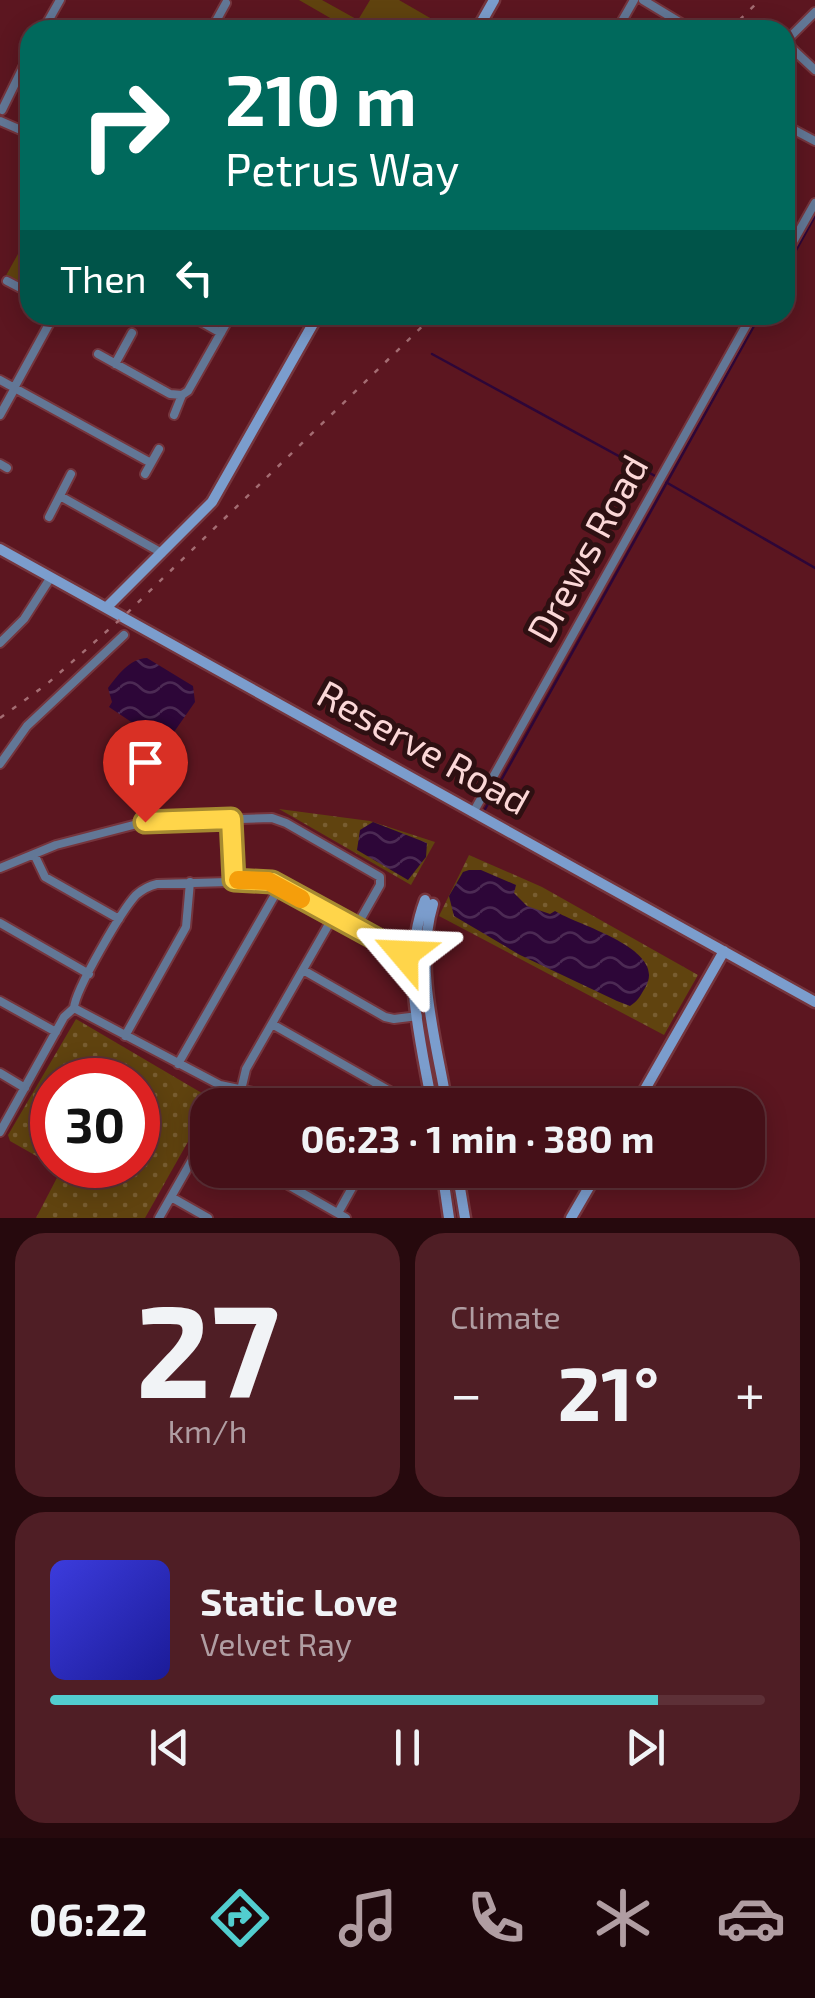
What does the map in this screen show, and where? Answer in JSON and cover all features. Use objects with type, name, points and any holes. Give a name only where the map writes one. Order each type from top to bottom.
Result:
[{"type":"street","points":[[622,20],[634,0]]},
{"type":"street","points":[[643,0],[678,20]]},
{"type":"street","points":[[795,32],[815,12]]},
{"type":"street","points":[[795,51],[815,70]]},
{"type":"street","points":[[1,113],[20,72]]},
{"type":"street","points":[[795,238],[815,203]]},
{"type":"street","points":[[7,281],[20,288]]},
{"type":"street","points":[[0,416],[49,325]]},
{"type":"street","points":[[207,325],[221,333]]},
{"type":"street","points":[[174,415],[225,325]]},
{"type":"street","points":[[107,606],[202,515],[312,325]]},
{"type":"street","name":"Drews Road","points":[[474,811],[746,325]]},
{"type":"street","points":[[115,364],[132,333]]},
{"type":"street","points":[[98,354],[170,394],[182,396]]},
{"type":"street","points":[[0,380],[150,463]]},
{"type":"street","points":[[146,474],[159,449]]},
{"type":"street","points":[[49,517],[72,474]]},
{"type":"street","points":[[60,496],[162,553]]},
{"type":"street","name":"Reserve Road","points":[[0,549],[815,1002]]},
{"type":"street","points":[[0,642],[24,619],[51,577]]},
{"type":"street","points":[[0,764],[27,726],[124,635]]},
{"type":"street","points":[[231,819],[234,880]]},
{"type":"street","points":[[0,868],[56,845],[145,822],[281,820],[378,874],[381,883],[356,930]]},
{"type":"street","points":[[34,854],[46,877],[119,920]]},
{"type":"street","points":[[74,1008],[88,974],[119,920],[146,886],[265,880],[395,951],[425,955]]},
{"type":"street","points":[[124,1036],[186,927],[190,882]]},
{"type":"street","points":[[178,1064],[280,886]]},
{"type":"street","points":[[429,1088],[411,954],[429,902],[425,955],[444,1088]]},
{"type":"street","points":[[241,1088],[245,1072],[333,917]]},
{"type":"street","points":[[0,923],[88,974]]},
{"type":"street","points":[[646,1088],[724,951]]},
{"type":"street","points":[[303,970],[384,1017],[432,1014]]},
{"type":"street","points":[[0,1001],[56,1032]]},
{"type":"street","points":[[74,1008],[228,1088]]},
{"type":"street","points":[[0,1132],[56,1032],[74,1008]]},
{"type":"street","points":[[272,1024],[383,1088]]},
{"type":"street","points":[[0,1074],[24,1088]]},
{"type":"street","points":[[159,1218],[190,1164]]},
{"type":"street","points":[[293,1188],[342,1216],[354,1188]]},
{"type":"street","points":[[445,1188],[449,1218]]},
{"type":"street","points":[[460,1188],[465,1218]]},
{"type":"street","points":[[571,1218],[588,1188]]},
{"type":"street","points":[[171,1197],[208,1218]]},
{"type":"shaded area","points":[[299,0],[322,0],[358,20],[334,20]]},
{"type":"shaded area","points":[[370,0],[399,0],[434,20],[358,20]]},
{"type":"shaded area","points":[[20,250],[20,288],[4,279]]},
{"type":"shaded area","points":[[279,809],[370,821],[435,842],[411,885]]},
{"type":"shaded area","points":[[469,855],[542,887],[698,975],[664,1035],[439,916]]},
{"type":"shaded area","points":[[76,1019],[142,1058],[53,1058]]},
{"type":"shaded area","points":[[160,1068],[193,1088],[190,1088],[190,1138],[145,1218],[36,1218],[52,1188],[160,1188]]},
{"type":"shaded area","points":[[30,1097],[30,1152],[10,1141],[8,1135]]},
{"type":"water","points":[[147,658],[193,686],[195,702],[167,742],[161,742],[109,707],[112,702],[108,688],[129,665]]},
{"type":"water","points":[[373,822],[427,843],[426,857],[408,880],[357,850],[360,830]]},
{"type":"water","points":[[481,870],[516,885],[514,893],[527,906],[550,914],[555,911],[633,950],[649,974],[639,998],[630,1006],[617,1001],[520,955],[454,916],[449,896],[463,872]]},
{"type":"waterway","points":[[795,252],[815,216]]},
{"type":"waterway","points":[[484,811],[754,325]]},
{"type":"waterway","points":[[432,354],[657,477]]},
{"type":"waterway","points":[[664,481],[815,568]]},
{"type":"railway","points":[[739,20],[760,0]]},
{"type":"railway","points":[[0,718],[47,684],[124,616],[424,325]]},
{"type":"slow traffic","points":[[238,880],[268,881],[301,899]]},
{"type":"route","points":[[145,822],[231,819],[234,880],[272,882],[404,954]]}]
